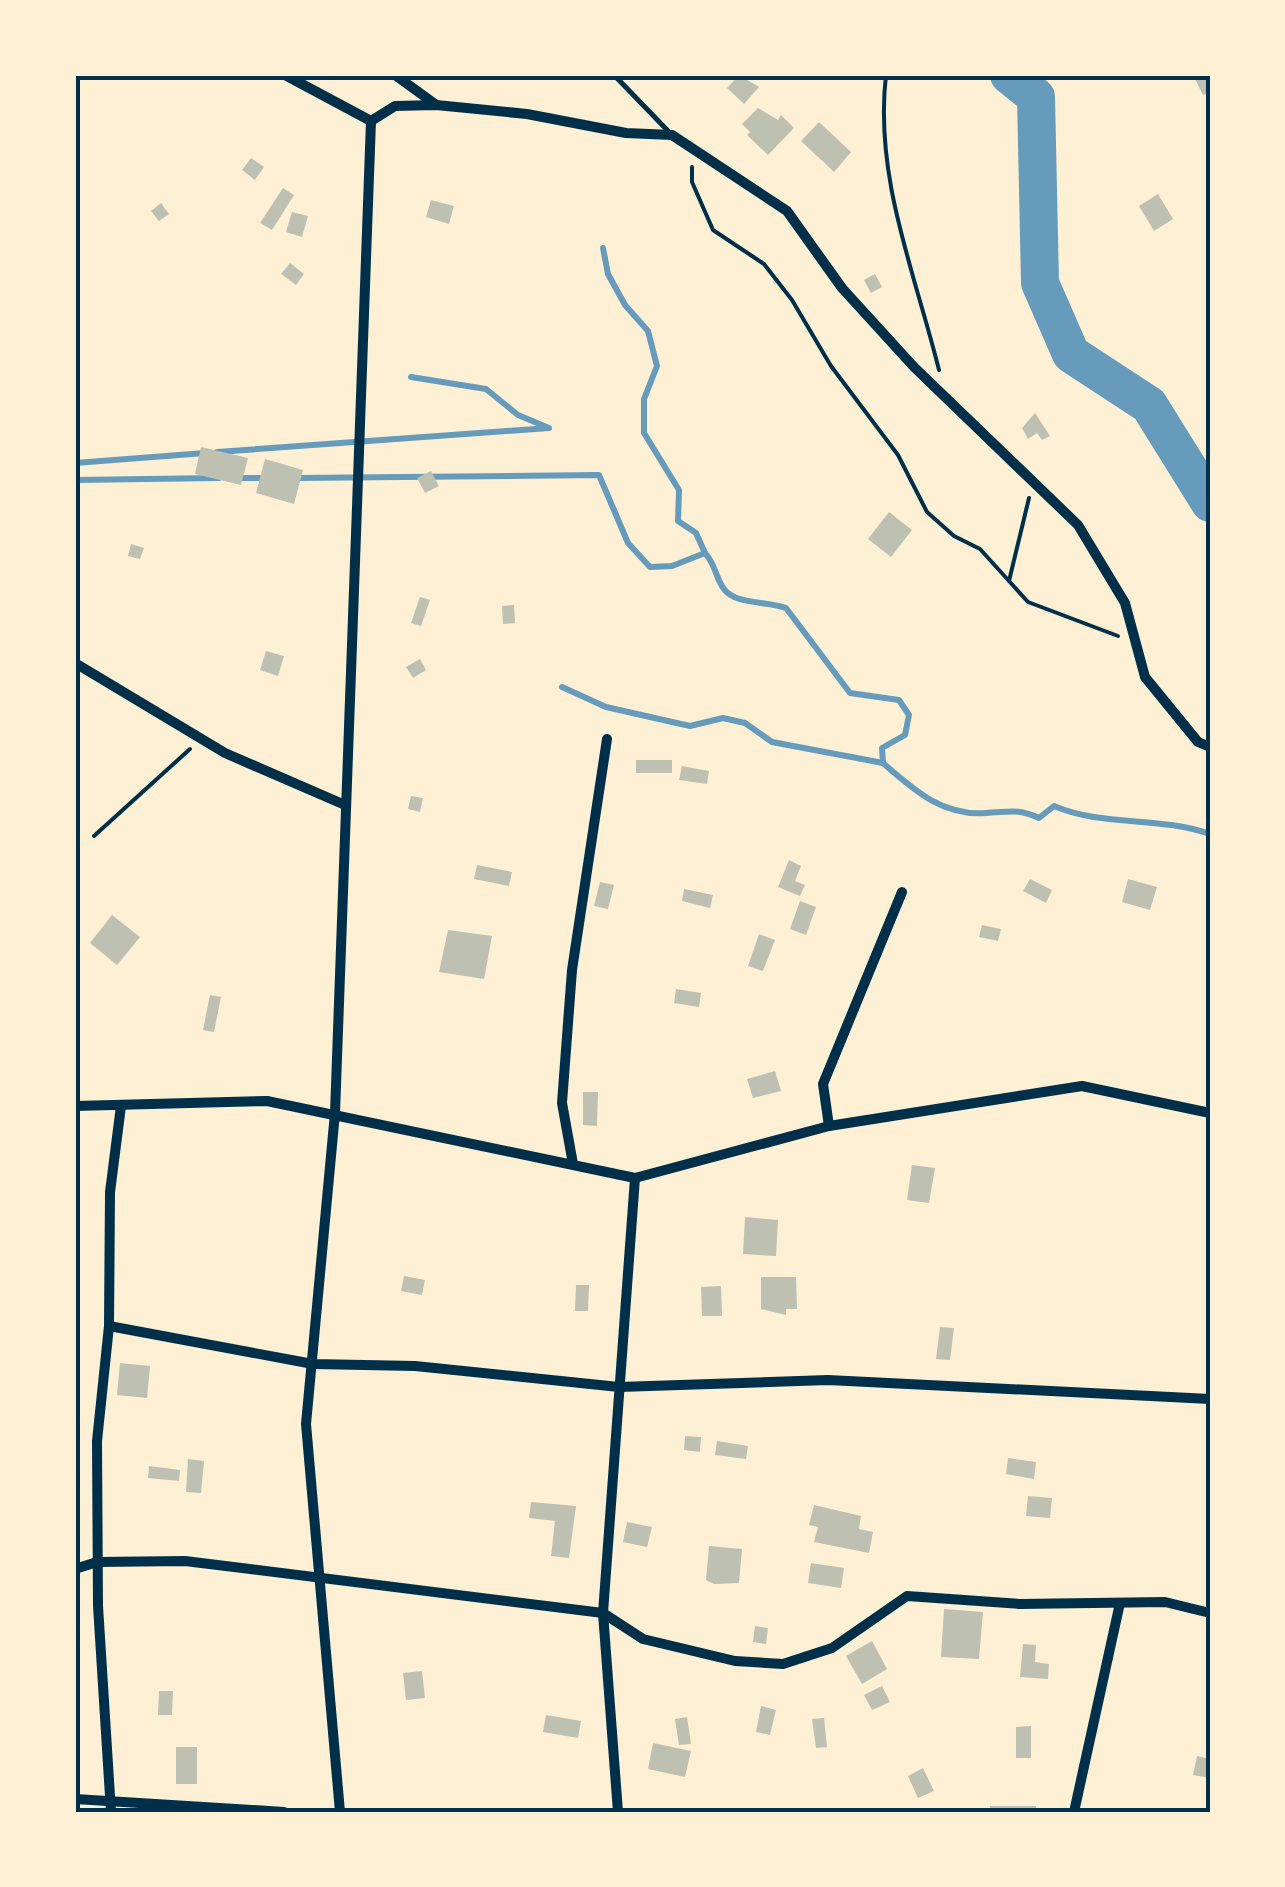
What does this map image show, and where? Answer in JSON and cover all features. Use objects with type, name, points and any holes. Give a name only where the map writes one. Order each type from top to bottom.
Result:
[{"type":"street","points":[[285,75],[371,121]]},
{"type":"street","points":[[395,75],[436,105]]},
{"type":"street","points":[[371,121],[395,106],[436,105],[527,114],[626,133],[672,135],[787,210],[842,288],[1078,525],[1125,604],[1132,641],[1145,677],[1198,742],[1210,747]]},
{"type":"street","points":[[340,1812],[316,1578],[306,1424],[335,1112],[371,121]]},
{"type":"street","points":[[75,663],[201,740],[345,805]]},
{"type":"street","points":[[573,1164],[562,1103],[572,970],[607,739]]},
{"type":"street","points":[[829,1126],[822,1084],[902,892]]},
{"type":"street","points":[[75,1106],[267,1101],[335,1112],[516,1156],[635,1178],[829,1126],[1082,1086],[1210,1113]]},
{"type":"street","points":[[111,1807],[97,1562],[97,1441],[109,1326],[110,1192],[122,1106]]},
{"type":"street","points":[[618,1812],[603,1614],[635,1178]]},
{"type":"street","points":[[109,1326],[313,1364],[416,1366],[619,1386],[828,1380],[1210,1398]]},
{"type":"street","points":[[75,1569],[97,1562],[185,1561],[603,1614],[643,1639],[736,1661],[783,1664],[832,1648],[907,1596],[1020,1604],[1166,1602],[1210,1613]]},
{"type":"street","points":[[1074,1812],[1120,1603]]},
{"type":"street","points":[[75,1799],[111,1807],[284,1812]]},
{"type":"lane","points":[[614,75],[672,135]]},
{"type":"path","points":[[886,75],[881,118],[894,208],[944,394]]},
{"type":"path","points":[[692,149],[692,182],[712,230],[764,264],[792,300],[832,366],[898,455],[927,512],[954,536],[980,549],[1028,602],[1132,641]]},
{"type":"path","points":[[1009,582],[1014,548],[1034,481]]},
{"type":"path","points":[[94,836],[201,740]]},
{"type":"building","points":[[739,75],[759,87],[744,104],[727,88]]},
{"type":"building","points":[[1193,75],[1210,75],[1210,92],[1203,95]]},
{"type":"building","points":[[758,108],[778,120],[781,115],[794,128],[768,155],[747,135],[750,132],[742,124]]},
{"type":"building","points":[[819,122],[851,152],[834,172],[801,141]]},
{"type":"building","points":[[251,158],[264,167],[255,180],[242,170]]},
{"type":"building","points":[[283,188],[294,195],[272,230],[260,223]]},
{"type":"building","points":[[1158,194],[1173,219],[1154,231],[1139,206]]},
{"type":"building","points":[[431,200],[454,206],[449,224],[426,217]]},
{"type":"building","points":[[161,203],[169,214],[159,221],[151,211]]},
{"type":"building","points":[[292,212],[308,216],[302,237],[286,232]]},
{"type":"building","points":[[290,263],[304,274],[296,285],[281,274]]},
{"type":"building","points":[[875,274],[882,287],[871,293],[864,280]]},
{"type":"building","points":[[1035,413],[1050,436],[1042,440],[1037,433],[1028,439],[1022,428]]},
{"type":"building","points":[[201,447],[248,458],[241,485],[195,474]]},
{"type":"building","points":[[265,459],[303,470],[294,504],[256,493]]},
{"type":"building","points":[[431,471],[439,486],[425,493],[417,478]]},
{"type":"building","points":[[889,512],[912,530],[891,557],[868,539]]},
{"type":"building","points":[[131,544],[144,548],[140,559],[128,556]]},
{"type":"building","points":[[420,597],[430,600],[421,626],[411,623]]},
{"type":"building","points":[[514,605],[515,623],[503,624],[502,606]]},
{"type":"building","points":[[266,651],[284,656],[278,676],[260,670]]},
{"type":"building","points":[[420,659],[426,670],[413,678],[406,667]]},
{"type":"building","points":[[636,760],[672,760],[672,773],[636,773]]},
{"type":"building","points":[[682,766],[709,771],[707,784],[679,780]]},
{"type":"building","points":[[411,796],[423,798],[420,812],[408,809]]},
{"type":"building","points":[[789,860],[801,866],[795,881],[805,885],[800,896],[778,887]]},
{"type":"building","points":[[477,865],[512,872],[509,886],[474,879]]},
{"type":"building","points":[[1030,879],[1052,890],[1046,903],[1023,891]]},
{"type":"building","points":[[1128,879],[1157,887],[1150,910],[1122,902]]},
{"type":"building","points":[[600,882],[614,885],[608,909],[594,906]]},
{"type":"building","points":[[684,889],[713,895],[710,908],[682,901]]},
{"type":"building","points":[[800,901],[816,907],[806,935],[790,929]]},
{"type":"building","points":[[112,915],[140,937],[117,965],[90,943]]},
{"type":"building","points":[[982,925],[1001,929],[998,941],[979,937]]},
{"type":"building","points":[[448,930],[492,936],[484,979],[439,972]]},
{"type":"building","points":[[759,934],[775,940],[763,971],[748,966]]},
{"type":"building","points":[[676,989],[701,993],[699,1007],[674,1003]]},
{"type":"building","points":[[210,995],[221,997],[214,1032],[203,1030]]},
{"type":"building","points":[[775,1071],[781,1091],[753,1098],[747,1079]]},
{"type":"building","points":[[583,1092],[598,1092],[597,1126],[583,1125]]},
{"type":"building","points":[[912,1165],[935,1168],[929,1203],[907,1200]]},
{"type":"building","points":[[745,1217],[778,1220],[776,1256],[743,1254]]},
{"type":"building","points":[[404,1276],[425,1280],[422,1295],[401,1291]]},
{"type":"building","points":[[761,1277],[796,1277],[797,1309],[786,1309],[786,1315],[761,1309]]},
{"type":"building","points":[[576,1285],[589,1285],[588,1311],[575,1311]]},
{"type":"building","points":[[721,1286],[722,1316],[702,1316],[701,1287]]},
{"type":"building","points":[[940,1327],[954,1328],[950,1360],[936,1359]]},
{"type":"building","points":[[120,1363],[150,1366],[147,1398],[117,1395]]},
{"type":"building","points":[[685,1436],[701,1437],[700,1452],[684,1450]]},
{"type":"building","points":[[717,1441],[748,1446],[746,1459],[715,1455]]},
{"type":"building","points":[[1008,1458],[1036,1462],[1034,1479],[1006,1474]]},
{"type":"building","points":[[188,1459],[204,1461],[201,1493],[186,1492]]},
{"type":"building","points":[[149,1466],[180,1470],[179,1481],[148,1478]]},
{"type":"building","points":[[1028,1496],[1052,1498],[1050,1518],[1026,1516]]},
{"type":"building","points":[[531,1502],[576,1506],[569,1558],[551,1556],[555,1521],[529,1518]]},
{"type":"building","points":[[814,1505],[861,1516],[859,1529],[873,1532],[869,1553],[814,1542],[818,1527],[809,1525]]},
{"type":"building","points":[[627,1522],[652,1527],[647,1547],[623,1542]]},
{"type":"building","points":[[709,1546],[742,1549],[739,1583],[714,1584],[706,1580]]},
{"type":"building","points":[[811,1563],[844,1568],[841,1588],[808,1583]]},
{"type":"building","points":[[944,1609],[983,1612],[979,1659],[941,1657]]},
{"type":"building","points":[[755,1626],[768,1628],[766,1644],[753,1642]]},
{"type":"building","points":[[872,1641],[887,1669],[862,1684],[846,1656]]},
{"type":"building","points":[[1023,1644],[1036,1645],[1035,1662],[1049,1664],[1048,1679],[1020,1677]]},
{"type":"building","points":[[422,1671],[425,1698],[406,1700],[403,1673]]},
{"type":"building","points":[[882,1686],[890,1702],[872,1710],[864,1695]]},
{"type":"building","points":[[159,1691],[173,1691],[172,1715],[158,1715]]},
{"type":"building","points":[[761,1706],[776,1710],[770,1735],[756,1732]]},
{"type":"building","points":[[546,1715],[581,1721],[578,1738],[543,1732]]},
{"type":"building","points":[[687,1717],[691,1744],[679,1745],[675,1719]]},
{"type":"building","points":[[824,1718],[827,1747],[816,1748],[812,1719]]},
{"type":"building","points":[[1031,1726],[1031,1758],[1016,1758],[1016,1727]]},
{"type":"building","points":[[653,1743],[691,1751],[685,1777],[648,1769]]},
{"type":"building","points":[[176,1747],[197,1747],[197,1784],[176,1784]]},
{"type":"building","points":[[1197,1756],[1210,1759],[1210,1778],[1193,1775]]},
{"type":"building","points":[[923,1768],[934,1791],[918,1798],[908,1776]]},
{"type":"building","points":[[990,1806],[1036,1806],[1036,1812],[990,1812]]},
{"type":"waterway","points":[[1009,75],[1036,97],[1040,283],[1071,354],[1149,405],[1210,503]]},
{"type":"waterway","points":[[603,248],[608,274],[625,305],[648,331],[657,366],[644,399],[644,433],[679,490],[678,521],[696,533],[705,553]]},
{"type":"waterway","points":[[217,452],[549,428],[518,415],[486,389],[411,377]]},
{"type":"waterway","points":[[75,463],[205,453]]},
{"type":"waterway","points":[[296,478],[599,475],[628,543],[650,567],[672,566],[705,553],[729,594],[786,608],[850,693],[899,700],[909,715],[905,735],[882,748],[883,763],[930,799],[970,813],[1019,812],[1039,818],[1054,806],[1092,817],[1171,825],[1210,834]]},
{"type":"waterway","points":[[75,480],[219,478]]},
{"type":"waterway","points":[[236,478],[264,478]]},
{"type":"waterway","points":[[562,687],[606,707],[690,726],[723,718],[745,723],[772,742],[883,763]]}]
